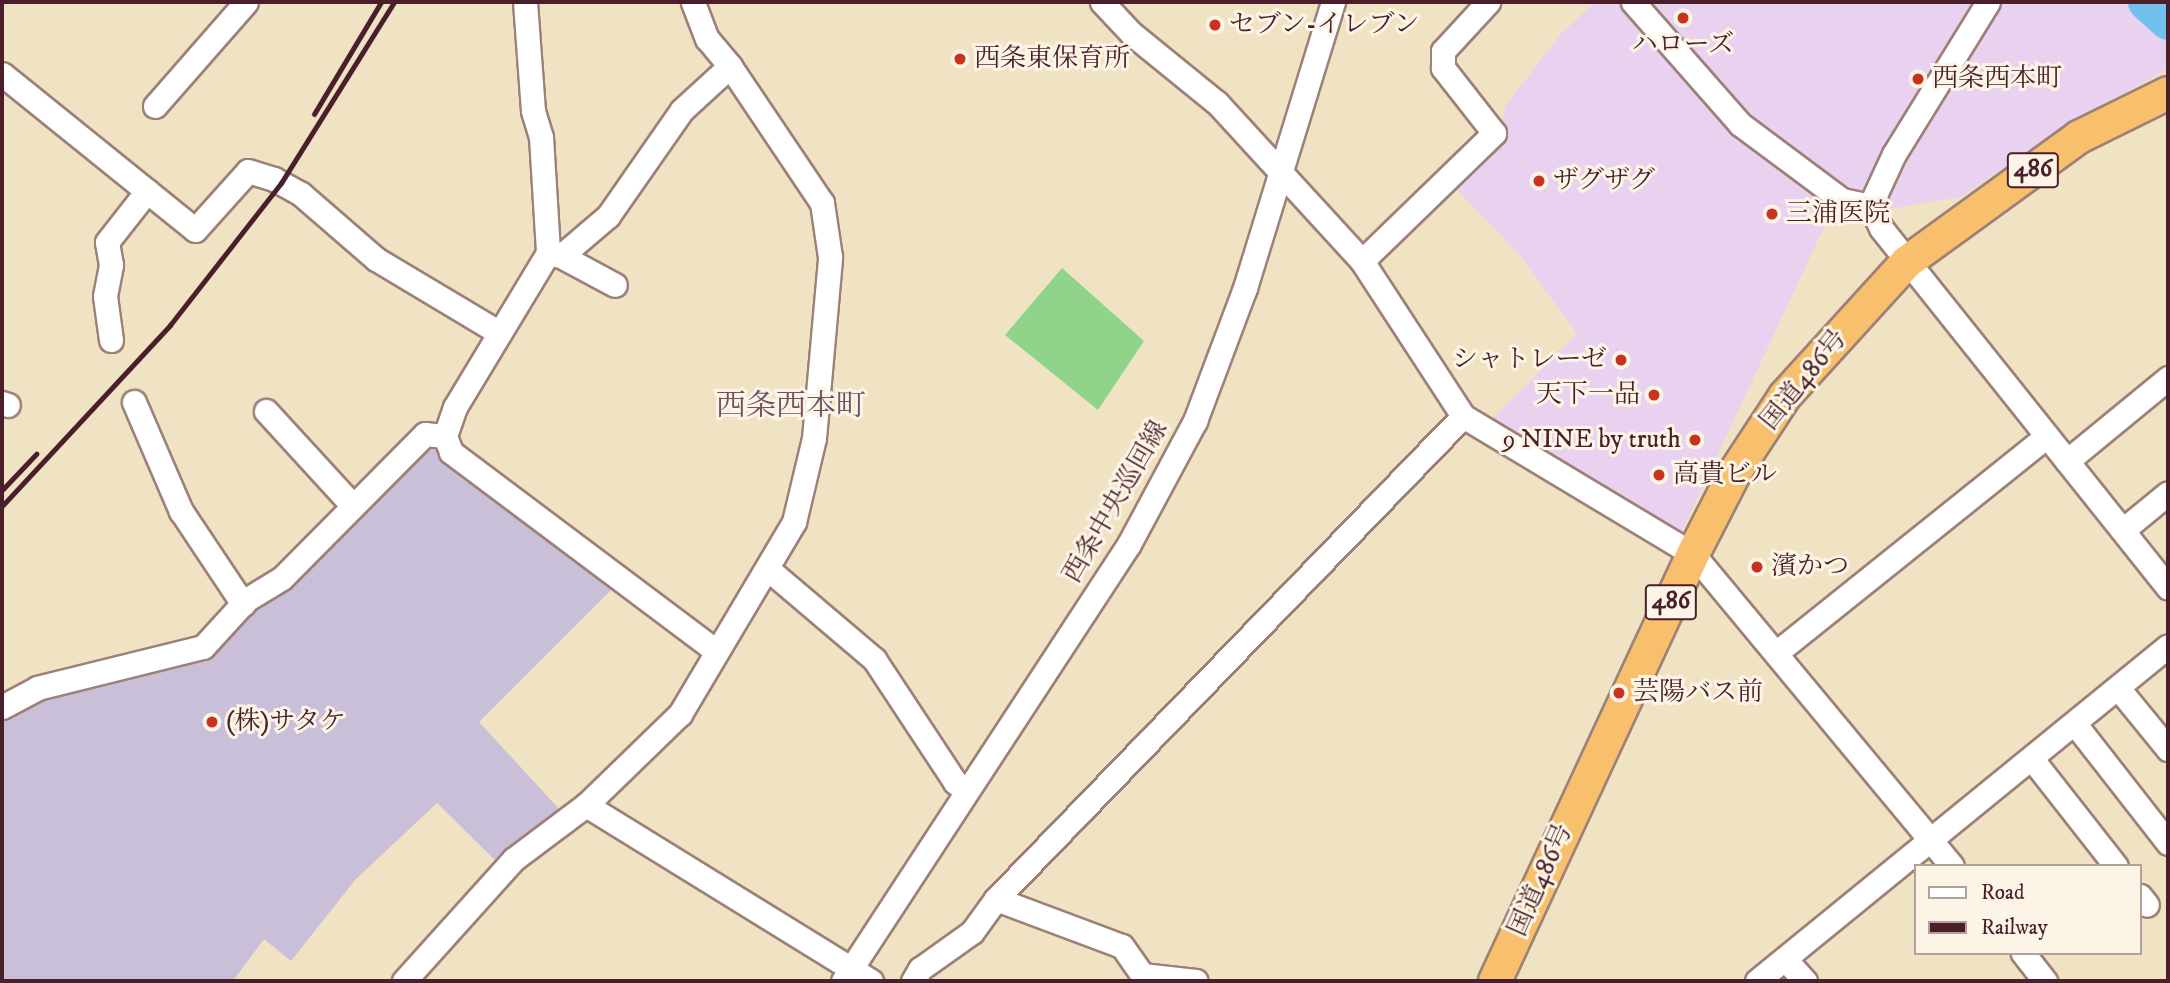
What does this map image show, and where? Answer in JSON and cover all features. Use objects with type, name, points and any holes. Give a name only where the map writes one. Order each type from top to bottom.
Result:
[{"type":"highway","name":"国道486号","points":[[1495,981],[1693,554],[1735,472],[1785,396],[1908,262],[2079,137],[2168,93]]},
{"type":"street","points":[[155,106],[246,2]]},
{"type":"street","points":[[525,2],[533,111],[541,137],[554,255]]},
{"type":"street","points":[[404,981],[514,859],[586,805],[680,714],[716,651],[769,570],[794,522],[814,438],[830,257],[822,203],[730,66],[707,39],[693,2]]},
{"type":"street","points":[[1102,2],[1132,34],[1217,103],[1362,261],[1463,416],[1693,554],[1950,864]]},
{"type":"street","name":"西条中央巡回線","points":[[847,975],[965,790],[1129,544],[1195,421],[1281,175],[1333,2]]},
{"type":"street","points":[[1362,261],[1494,133],[1443,68],[1443,51],[1488,2]]},
{"type":"street","points":[[1633,2],[1740,124],[1842,200],[1870,206]]},
{"type":"street","points":[[1870,206],[1894,154],[1988,2]]},
{"type":"street","points":[[716,651],[451,453],[445,436],[455,408],[498,332],[554,255],[608,216],[682,110],[730,66]]},
{"type":"street","points":[[2,74],[195,230],[248,171],[274,179],[301,194],[376,259],[498,332]]},
{"type":"street","points":[[111,340],[105,296],[111,265],[107,242],[147,191]]},
{"type":"street","points":[[1870,206],[1881,228],[2168,587]]},
{"type":"street","points":[[554,255],[615,285]]},
{"type":"street","points":[[2067,461],[2168,378]]},
{"type":"street","points":[[134,402],[181,511],[243,604]]},
{"type":"street","points":[[267,411],[352,505]]},
{"type":"street","points":[[914,981],[920,969],[972,932],[996,899],[1463,416]]},
{"type":"street","points":[[2,707],[37,688],[203,647],[243,604],[282,578],[425,434],[445,436]]},
{"type":"street","points":[[1776,653],[2047,436]]},
{"type":"street","points":[[2123,530],[2168,493]]},
{"type":"street","points":[[769,570],[874,659],[955,782],[965,790]]},
{"type":"street","points":[[1757,981],[1932,842],[2168,646]]},
{"type":"street","points":[[2118,688],[2168,749]]},
{"type":"street","points":[[2075,724],[2168,843]]},
{"type":"street","points":[[2032,759],[2114,864]]},
{"type":"street","points":[[586,805],[847,975],[871,981]]},
{"type":"street","points":[[996,899],[1122,946],[1142,975],[1196,981]]},
{"type":"street","points":[[2024,955],[2045,981]]},
{"type":"street","points":[[1785,959],[1805,981]]},
{"type":"shaded area","points":[[1595,2],[2168,2],[2168,69],[2069,123],[1961,197],[1828,219],[1679,537],[1487,424],[1577,334],[1523,259],[1451,183],[1501,128],[1505,106],[1561,34]]},
{"type":"shaded area","name":"(株)サタケ","points":[[432,443],[614,587],[479,722],[561,811],[498,863],[437,803],[355,880],[291,961],[264,939],[233,981],[2,981],[2,715],[41,691],[204,656],[250,607]]},
{"type":"green space","points":[[1062,268],[1144,341],[1098,410],[1005,335]]},
{"type":"waterway","points":[[2147,2],[2168,21]]},
{"type":"railway","points":[[314,114],[381,2]]},
{"type":"railway","points":[[2,506],[170,325],[281,183],[394,2]]},
{"type":"railway","points":[[2,490],[36,454]]},
{"type":"place","name":"ハローズ","points":[[1683,18]]},
{"type":"place","name":"セブン-イレブン","points":[[1215,25]]},
{"type":"place","name":"西条東保育所","points":[[960,59]]},
{"type":"place","name":"西条西本町","points":[[1918,79]]},
{"type":"place","name":"ザグザグ","points":[[1539,181]]},
{"type":"place","name":"三浦医院","points":[[1772,214]]},
{"type":"place","name":"シャトレーゼ","points":[[1621,360]]},
{"type":"place","name":"天下一品","points":[[1654,395]]},
{"type":"place","name":"9 NINE by truth","points":[[1695,440]]},
{"type":"place","name":"高貴ビル","points":[[1659,475]]},
{"type":"place","name":"濱かつ","points":[[1757,567]]},
{"type":"place","name":"芸陽バス前","points":[[1619,693]]},
{"type":"place","name":"(株)サタケ","points":[[212,722]]},
{"type":"district","name":"西条西本町","points":[[791,407]]}]
